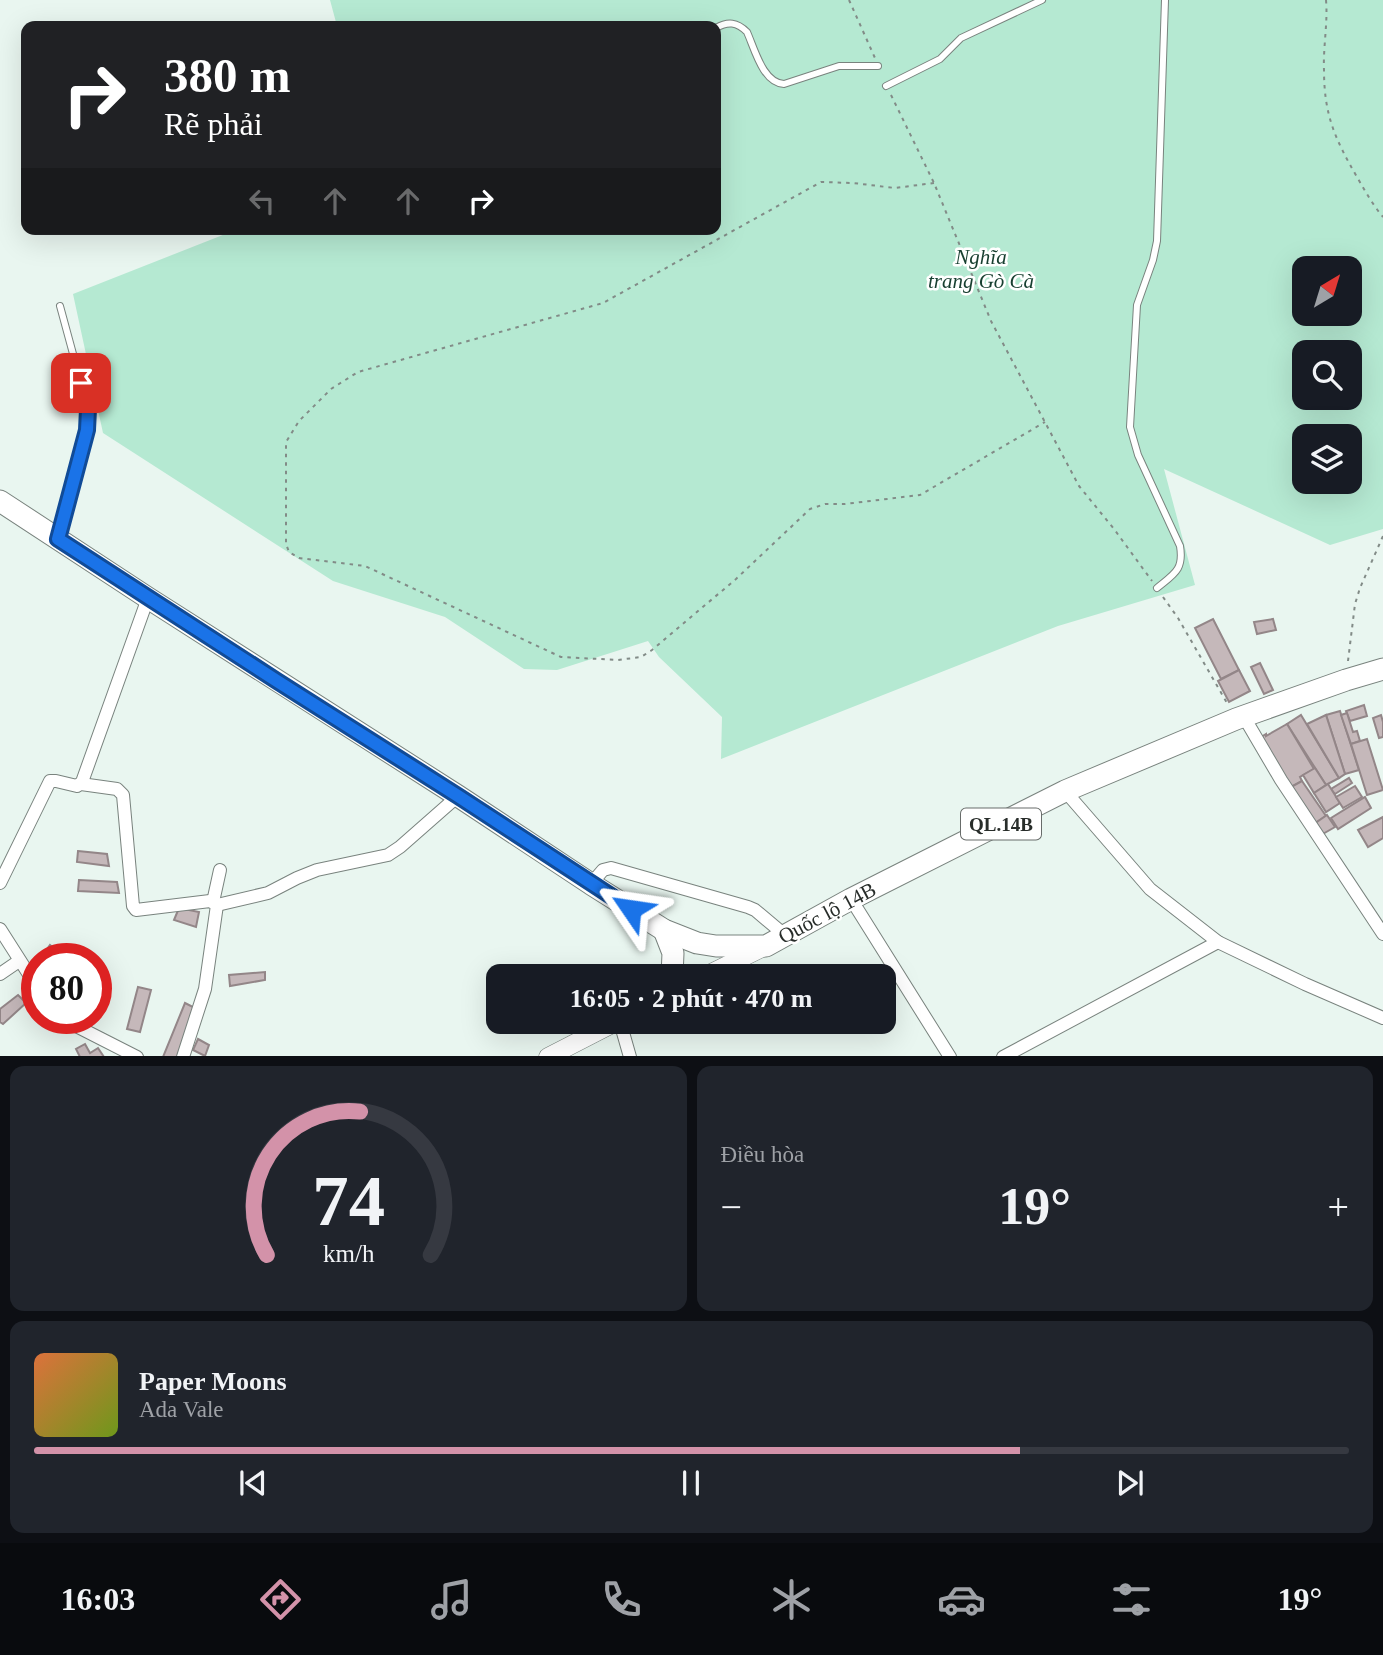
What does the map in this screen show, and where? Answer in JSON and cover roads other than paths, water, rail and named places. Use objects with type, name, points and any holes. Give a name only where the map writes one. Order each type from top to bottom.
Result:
[{"type":"highway","name":"Quốc lộ 14B","points":[[0,501],[591,884],[664,930],[697,943],[716,946],[766,946],[851,899],[1065,791],[1240,718]]},
{"type":"highway","name":"QL.14B","points":[[1240,718],[1383,669]]},
{"type":"highway","points":[[664,930],[673,953],[673,964]]},
{"type":"main road","points":[[729,964],[766,946]]},
{"type":"main road","points":[[548,1056],[593,1034]]},
{"type":"street","points":[[81,784],[148,598]]},
{"type":"street","points":[[1240,718],[1383,934]]},
{"type":"street","points":[[0,883],[50,781],[117,789],[123,795],[133,906],[136,910],[215,903],[268,893],[317,870],[388,855],[458,796]]},
{"type":"street","points":[[1065,791],[1150,889],[1218,942],[1383,1018]]},
{"type":"street","points":[[591,884],[603,870],[611,868],[748,907],[786,936]]},
{"type":"street","points":[[183,1056],[205,989],[220,870]]},
{"type":"street","points":[[851,899],[950,1056]]},
{"type":"street","points":[[0,929],[21,964]]},
{"type":"street","points":[[1003,1056],[1218,942]]},
{"type":"street","points":[[0,974],[19,961]]},
{"type":"street","points":[[92,1034],[137,1056]]},
{"type":"street","points":[[622,1034],[630,1056]]},
{"type":"lane","points":[[887,86],[940,59],[961,38],[1042,0]]},
{"type":"lane","points":[[1157,588],[1177,572],[1182,557],[1180,546],[1138,456],[1130,427],[1137,305],[1157,241],[1165,0]]},
{"type":"lane","points":[[721,26],[736,23],[747,32],[766,75],[778,84],[838,66],[878,66]]},
{"type":"lane","points":[[58,539],[87,430],[88,409],[60,306]]},
{"type":"park label","name":"Nghĩa trang Gò Cà","points":[[981,269]]}]
